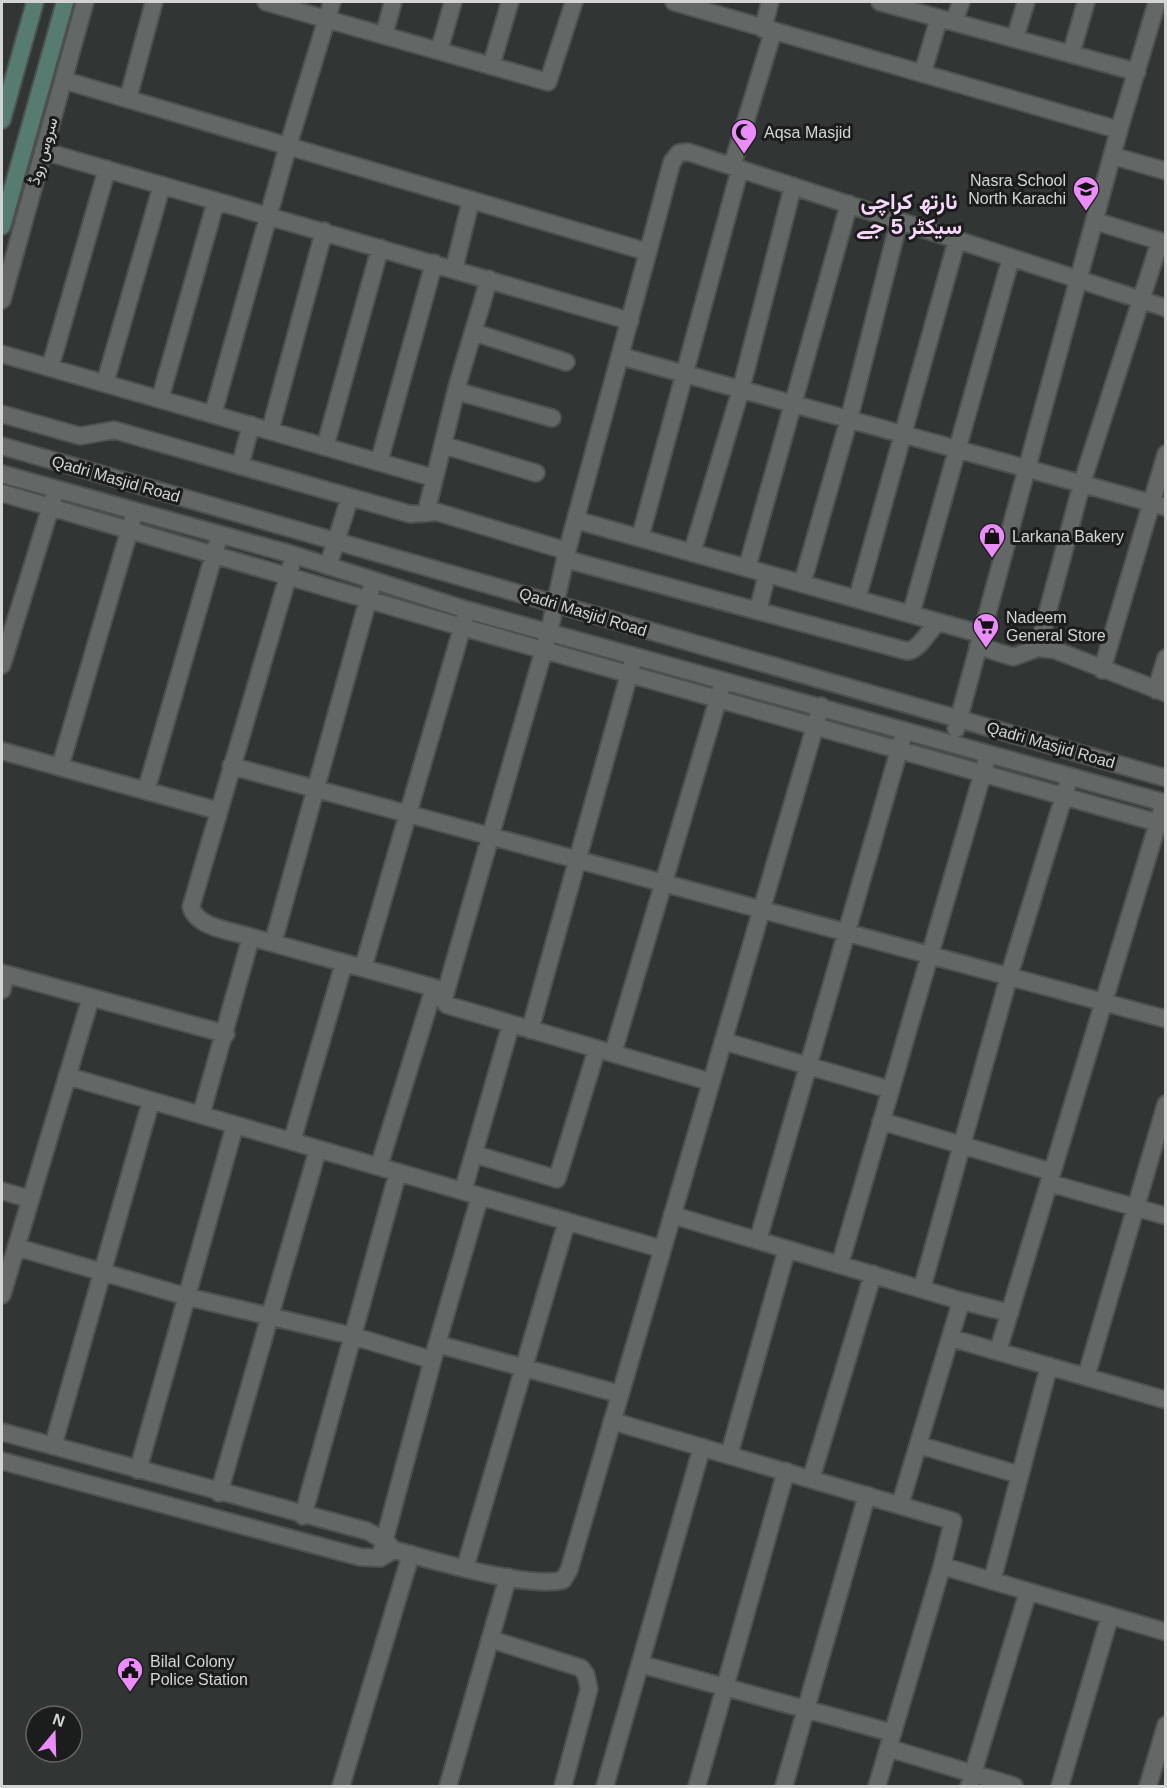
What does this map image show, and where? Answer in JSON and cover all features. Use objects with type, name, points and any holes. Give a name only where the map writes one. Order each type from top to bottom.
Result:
[{"type":"main road","points":[[2,120],[35,2]]},
{"type":"main road","points":[[2,226],[65,2]]},
{"type":"street","name":"سروس روڈ","points":[[2,300],[85,2]]},
{"type":"street","points":[[128,99],[154,2]]},
{"type":"street","points":[[272,2],[545,81],[550,80],[574,2]]},
{"type":"street","points":[[213,414],[288,146],[332,2]]},
{"type":"street","points":[[384,35],[393,2]]},
{"type":"street","points":[[439,51],[453,2]]},
{"type":"street","points":[[491,66],[510,2]]},
{"type":"street","points":[[674,2],[768,31],[923,72],[1119,130]]},
{"type":"street","points":[[640,538],[736,167],[768,31],[770,2]]},
{"type":"street","points":[[880,2],[902,4],[947,20],[1137,72]]},
{"type":"street","points":[[923,72],[947,20],[961,2]]},
{"type":"street","points":[[1015,38],[1026,2]]},
{"type":"street","points":[[1071,54],[1086,2]]},
{"type":"street","points":[[952,742],[1119,130],[1157,2]]},
{"type":"street","points":[[44,75],[648,252]]},
{"type":"street","points":[[43,151],[630,321]]},
{"type":"street","points":[[379,1167],[493,836],[545,650],[566,555],[672,162],[679,153],[688,152],[736,167],[1166,308]]},
{"type":"street","points":[[1113,156],[1166,171]]},
{"type":"street","points":[[50,368],[107,169]]},
{"type":"street","points":[[105,383],[162,185]]},
{"type":"street","points":[[692,553],[741,389],[793,186]]},
{"type":"street","points":[[454,269],[471,200]]},
{"type":"street","points":[[160,399],[216,201]]},
{"type":"street","points":[[747,568],[849,204]]},
{"type":"street","points":[[802,584],[849,419],[899,221]]},
{"type":"street","points":[[1038,648],[1082,483],[1140,300],[1163,242],[1095,221]]},
{"type":"street","points":[[270,431],[324,231]]},
{"type":"street","points":[[857,599],[957,240]]},
{"type":"street","points":[[325,447],[380,248]]},
{"type":"street","points":[[911,614],[1011,258]]},
{"type":"street","points":[[379,462],[434,263]]},
{"type":"street","points":[[426,513],[456,391],[489,279]]},
{"type":"street","points":[[473,332],[566,362]]},
{"type":"street","points":[[2,354],[434,478]]},
{"type":"street","points":[[620,356],[1158,505]]},
{"type":"street","points":[[456,391],[552,418]]},
{"type":"street","points":[[2,414],[80,436],[114,430],[410,514],[437,512],[566,555],[907,651],[914,650],[926,633],[938,622]]},
{"type":"street","points":[[240,466],[251,425]]},
{"type":"street","points":[[443,444],[536,473]]},
{"type":"street","name":"Qadri Masjid Road","points":[[2,446],[1166,778]]},
{"type":"street","points":[[1102,670],[1158,505],[1166,454]]},
{"type":"street","name":"Qadri Masjid Road","points":[[2,474],[294,555],[467,610],[952,742],[1165,803]]},
{"type":"street","points":[[2,665],[57,490]]},
{"type":"street","points":[[2,493],[369,598],[462,627],[719,697],[815,727],[1162,823]]},
{"type":"street","points":[[328,566],[350,497]]},
{"type":"street","points":[[60,767],[135,511]]},
{"type":"street","points":[[576,520],[938,622],[1017,657],[1038,648],[1055,650],[1161,691],[1166,658]]},
{"type":"street","points":[[146,791],[219,534]]},
{"type":"street","points":[[294,555],[191,907],[194,916],[200,922],[440,990]]},
{"type":"street","points":[[758,610],[767,574]]},
{"type":"street","points":[[273,943],[374,579]]},
{"type":"street","points":[[363,968],[467,610]]},
{"type":"street","points":[[530,1030],[635,655]]},
{"type":"street","points":[[474,1154],[557,1179],[664,882],[724,680]]},
{"type":"street","points":[[2,1461],[360,1557],[386,1550],[508,1577],[552,1583],[563,1580],[569,1570],[821,706]]},
{"type":"street","points":[[758,1240],[904,730]]},
{"type":"street","points":[[2,751],[219,811]]},
{"type":"street","points":[[840,1264],[988,753]]},
{"type":"street","points":[[231,765],[1166,1019]]},
{"type":"street","points":[[922,1288],[1009,976],[1070,777]]},
{"type":"street","points":[[998,1351],[1103,1002],[1162,823],[1165,803]]},
{"type":"street","points":[[201,1115],[252,937]]},
{"type":"street","points":[[292,1141],[344,963]]},
{"type":"street","points":[[2,990],[4,973],[226,1034]]},
{"type":"street","points":[[440,990],[447,1005],[711,1082]]},
{"type":"street","points":[[2,1295],[91,997]]},
{"type":"street","points":[[463,1191],[511,1024]]},
{"type":"street","points":[[723,1041],[891,1090]]},
{"type":"street","points":[[67,1076],[662,1249]]},
{"type":"street","points":[[53,1446],[100,1272],[151,1101]]},
{"type":"street","points":[[1086,1377],[1166,1104]]},
{"type":"street","points":[[881,1121],[962,1146],[1135,1208],[1166,1216]]},
{"type":"street","points":[[138,1470],[236,1125]]},
{"type":"street","points":[[219,1493],[318,1149]]},
{"type":"street","points":[[303,1516],[398,1172]]},
{"type":"street","points":[[2,1191],[30,1199]]},
{"type":"street","points":[[386,1550],[435,1352],[480,1196]]},
{"type":"street","points":[[672,1215],[958,1300],[1010,1313]]},
{"type":"street","points":[[465,1568],[567,1221]]},
{"type":"street","points":[[16,1247],[188,1297],[269,1317],[353,1336],[524,1367],[620,1394]]},
{"type":"street","points":[[729,1455],[787,1249]]},
{"type":"street","points":[[811,1479],[873,1274]]},
{"type":"street","points":[[900,1504],[951,1338],[960,1305],[958,1300]]},
{"type":"street","points":[[951,1338],[1166,1400]]},
{"type":"street","points":[[992,1581],[1049,1366]]},
{"type":"street","points":[[612,1421],[953,1521],[942,1566],[877,1786]]},
{"type":"street","points":[[2,1432],[367,1532],[386,1550]]},
{"type":"street","points":[[919,1445],[1020,1475]]},
{"type":"street","points":[[605,1786],[702,1447]]},
{"type":"street","points":[[697,1786],[786,1471]]},
{"type":"street","points":[[784,1786],[867,1495]]},
{"type":"street","points":[[341,1786],[411,1554]]},
{"type":"street","points":[[942,1566],[1166,1632]]},
{"type":"street","points":[[448,1786],[508,1577]]},
{"type":"street","points":[[971,1780],[1028,1592]]},
{"type":"street","points":[[1059,1786],[1110,1616]]},
{"type":"street","points":[[490,1639],[581,1668],[586,1675],[588,1689],[563,1786]]},
{"type":"street","points":[[640,1664],[806,1709],[890,1741],[971,1780],[1014,1786]]},
{"type":"street","points":[[1148,1786],[1166,1725]]},
{"type":"place","name":"Aqsa Masjid","points":[[744,155]]},
{"type":"place","name":"Nasra School North Karachi","points":[[1086,212]]},
{"type":"place","name":"Larkana Bakery","points":[[992,559]]},
{"type":"place","name":"Nadeem General Store","points":[[986,649]]},
{"type":"place","name":"Bilal Colony Police Station","points":[[130,1693]]},
{"type":"district","name":"نارتھ کراچی سیکٹر 5 جے","points":[[909,214]]}]
